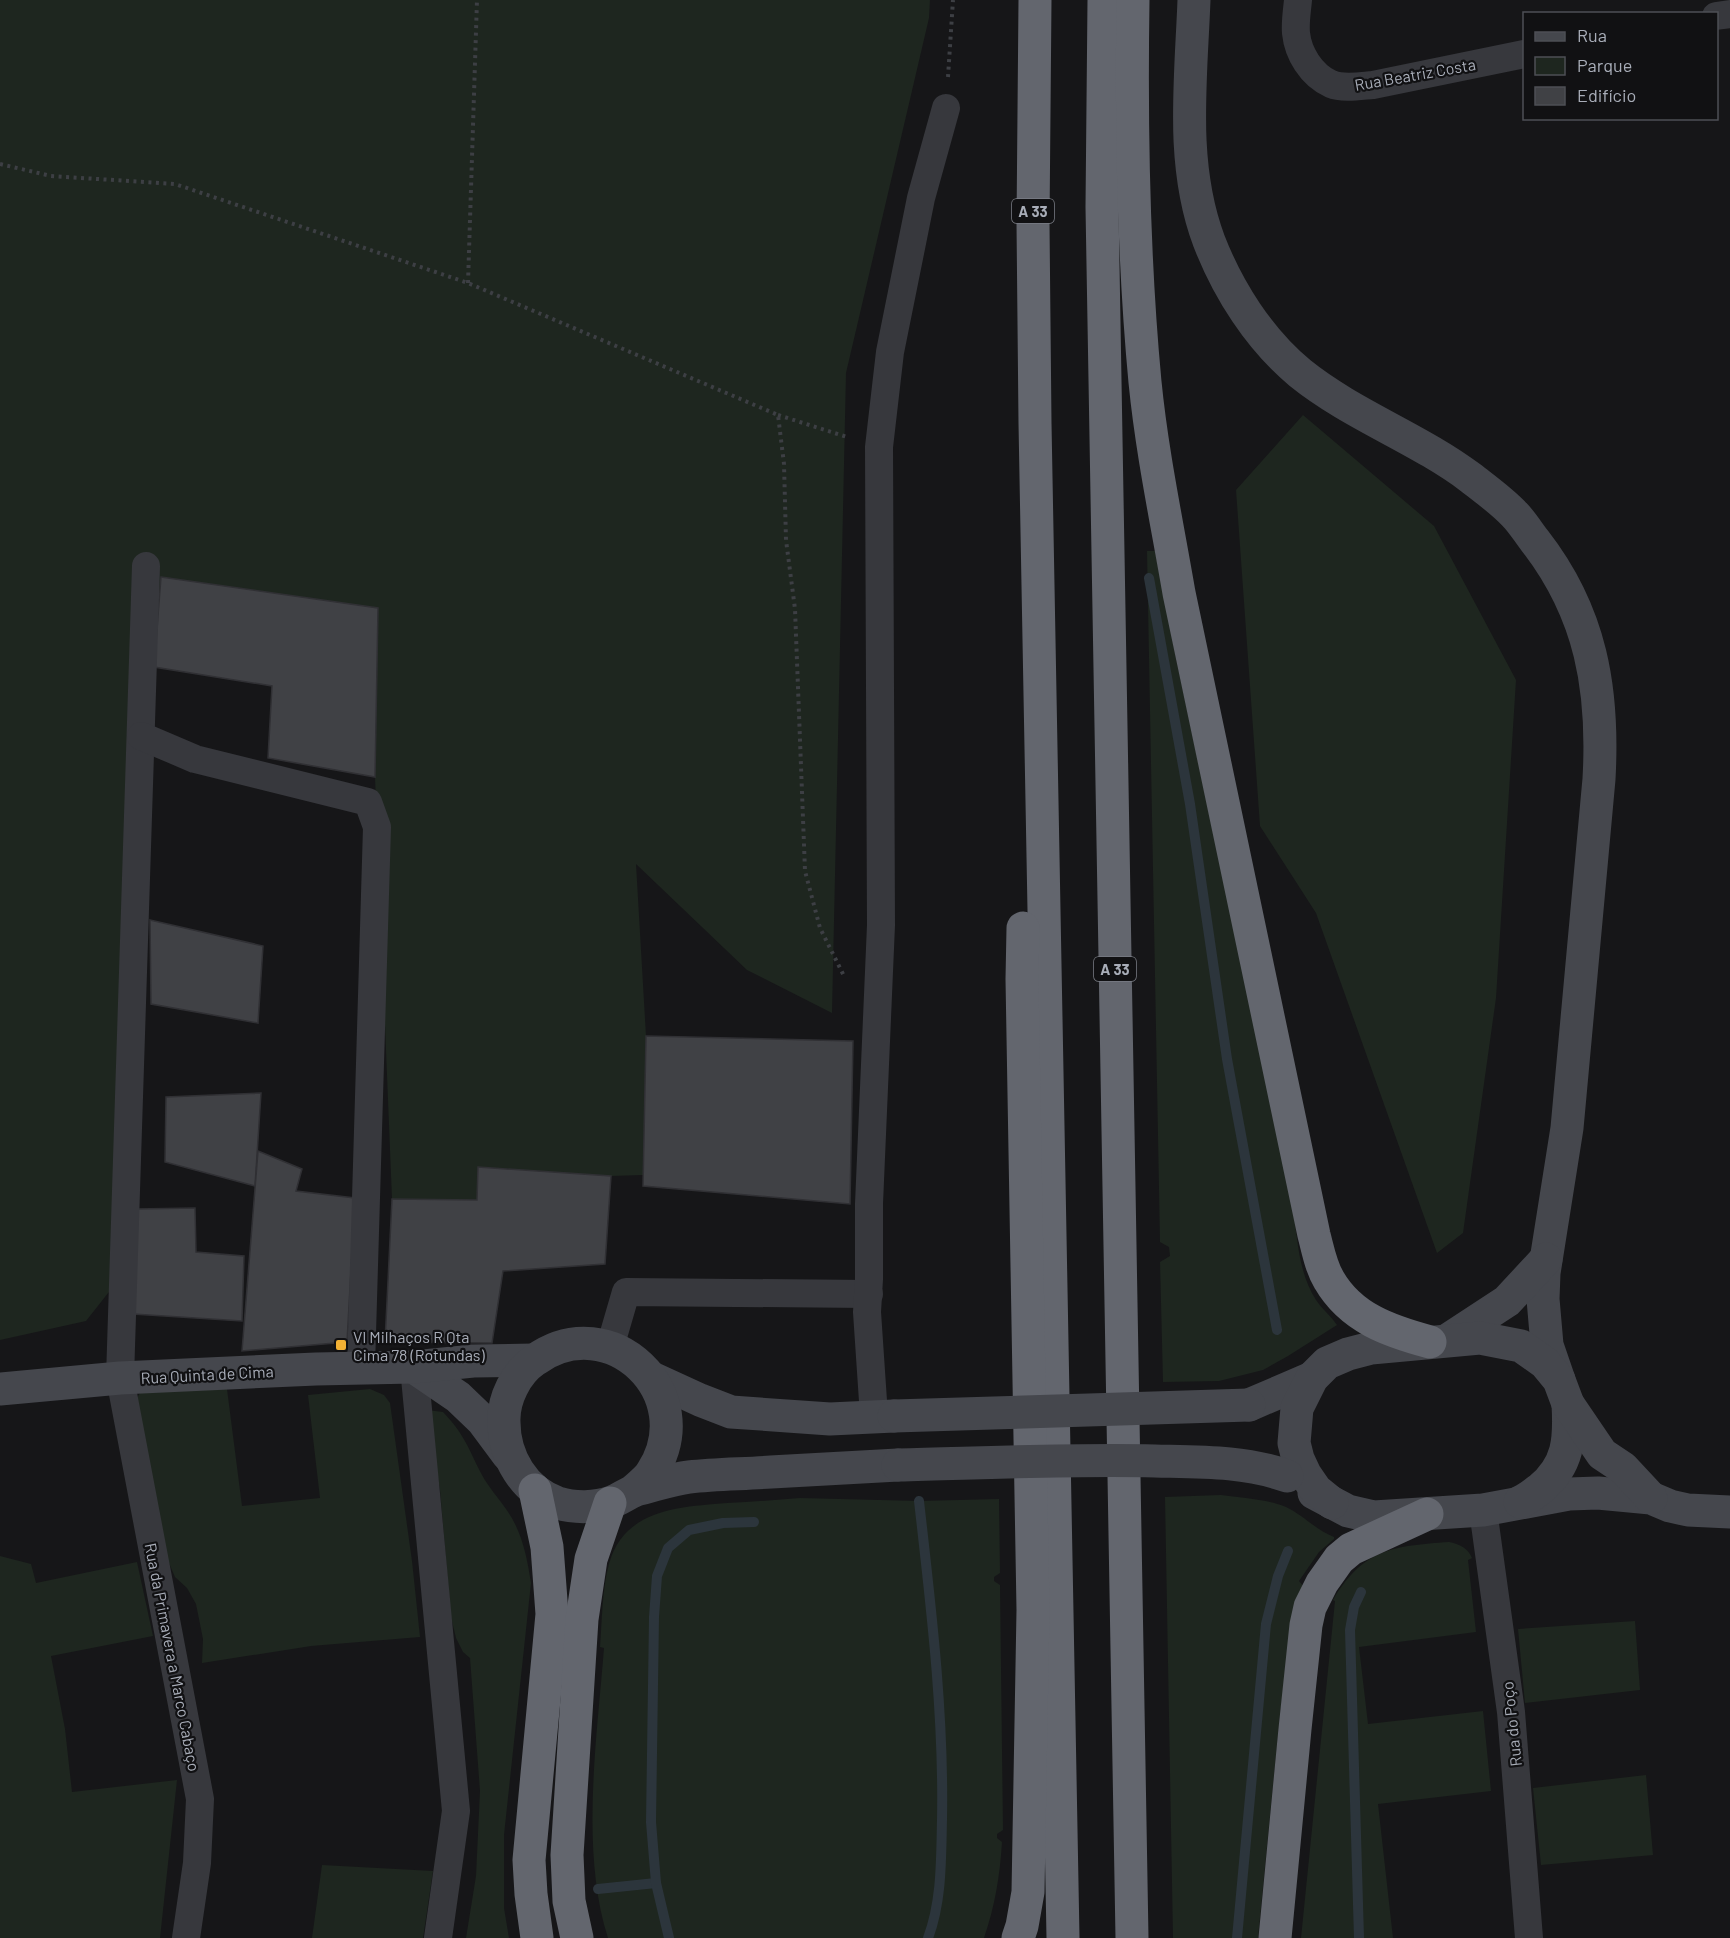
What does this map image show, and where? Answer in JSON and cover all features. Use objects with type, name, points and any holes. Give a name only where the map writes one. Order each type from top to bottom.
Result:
[{"type":"highway","name":"A 33","points":[[1035,0],[1033,212],[1035,423],[1063,1938]]},
{"type":"highway","name":"A 33","points":[[1104,0],[1101,207],[1132,1938]]},
{"type":"highway","points":[[1132,0],[1131,122],[1145,384],[1182,605],[1314,1235],[1328,1278],[1341,1298],[1356,1311],[1391,1332],[1439,1341]]},
{"type":"highway","points":[[1018,1938],[1028,1892],[1032,1735],[1033,1598],[1022,979],[1035,423]]},
{"type":"highway","points":[[535,1490],[547,1547],[552,1614],[529,1860],[537,1938]]},
{"type":"highway","points":[[577,1938],[569,1901],[567,1855],[582,1618],[591,1559],[622,1497]]},
{"type":"highway","points":[[1275,1938],[1294,1729],[1310,1607],[1322,1583],[1339,1559],[1351,1549],[1427,1514]]},
{"type":"street","points":[[1194,0],[1189,139],[1196,194],[1209,240],[1227,280],[1249,316],[1274,348],[1300,373],[1469,477],[1515,515],[1549,559],[1569,592],[1595,668],[1601,742],[1599,778],[1567,1128],[1546,1259],[1543,1299],[1548,1345],[1564,1392],[1569,1428],[1564,1458],[1551,1480],[1526,1499],[1497,1508]]},
{"type":"street","name":"Rua Beatriz Costa","points":[[1298,0],[1296,32],[1301,54],[1315,72],[1332,84],[1353,87],[1373,85],[1523,54]]},
{"type":"street","points":[[884,1416],[867,1312],[869,1204],[881,925],[879,447],[890,352],[921,198],[946,108]]},
{"type":"street","name":"Rua da Primavera a Marco Cabaço","points":[[146,566],[120,1378],[200,1799],[197,1863],[186,1938]]},
{"type":"street","points":[[141,736],[195,759],[368,802],[377,827],[362,1367]]},
{"type":"street","points":[[1439,1341],[1507,1301],[1546,1259]]},
{"type":"street","points":[[610,1347],[626,1292],[868,1294]]},
{"type":"street","points":[[1332,1503],[1316,1490],[1305,1474],[1294,1443],[1297,1408],[1312,1378],[1327,1363],[1371,1348],[1480,1338],[1521,1346],[1545,1363],[1602,1454],[1623,1468],[1651,1498]]},
{"type":"street","points":[[509,1456],[504,1435],[504,1414],[509,1393],[519,1375],[534,1360],[557,1347],[584,1342],[610,1347],[633,1359],[652,1377],[731,1412],[830,1419],[1249,1405],[1312,1378]]},
{"type":"street","name":"Rua Quinta de Cima","points":[[0,1389],[120,1378],[534,1360]]},
{"type":"street","points":[[414,1366],[458,1397],[482,1420],[520,1474],[535,1490],[558,1502],[584,1507],[688,1477],[898,1465],[1096,1460],[1202,1462],[1257,1467],[1287,1476],[1348,1511],[1374,1517],[1497,1508],[1569,1494],[1598,1493],[1651,1498],[1688,1510],[1730,1512]]},
{"type":"street","points":[[414,1366],[456,1811],[438,1938]]},
{"type":"street","points":[[622,1497],[652,1473],[663,1451],[667,1426],[663,1400],[652,1377]]},
{"type":"street","name":"Rua do Poço","points":[[1497,1508],[1529,1938]]},
{"type":"path","points":[[468,283],[477,0]]},
{"type":"path","points":[[946,108],[953,0]]},
{"type":"path","points":[[0,164],[51,176],[175,184],[468,283],[778,415],[879,447]]},
{"type":"path","points":[[778,415],[784,464],[786,540],[795,609],[805,871],[820,928],[848,984],[877,1025]]},
{"type":"green space","points":[[0,0],[930,0],[929,18],[846,373],[832,1013],[747,970],[636,864],[646,1036],[643,1175],[611,1176],[479,1167],[477,1200],[392,1199],[375,777],[378,608],[161,577],[116,1283],[86,1321],[0,1340]]},
{"type":"green space","points":[[1303,415],[1434,526],[1516,680],[1496,998],[1463,1233],[1437,1253],[1316,913],[1260,826],[1236,490]]},
{"type":"green space","points":[[1147,551],[1155,551],[1292,1202],[1299,1253],[1310,1289],[1316,1300],[1337,1325],[1263,1370],[1219,1381],[1163,1382],[1160,1262],[1170,1256],[1169,1247],[1160,1242]]},
{"type":"green space","points":[[227,1389],[242,1506],[320,1498],[308,1395],[370,1389],[384,1395],[390,1403],[420,1637],[311,1646],[202,1663],[203,1639],[196,1604],[187,1588],[175,1577],[165,1554],[134,1403],[140,1393]]},
{"type":"green space","points":[[427,1410],[443,1412],[456,1428],[466,1442],[485,1480],[512,1517],[523,1544],[531,1583],[504,1835],[504,1908],[509,1938],[466,1938],[476,1876],[480,1791],[470,1658],[463,1652],[456,1638],[451,1617],[440,1490]]},
{"type":"green space","points":[[1221,1495],[1279,1504],[1334,1539],[1319,1552],[1299,1581],[1304,1587],[1292,1630],[1280,1714],[1258,1938],[1173,1938],[1165,1497]]},
{"type":"green space","points":[[800,1498],[919,1501],[999,1499],[1000,1573],[994,1577],[994,1581],[1000,1585],[1003,1830],[997,1834],[997,1838],[1002,1842],[1000,1866],[994,1902],[984,1938],[608,1938],[595,1869],[593,1794],[604,1648],[600,1647],[604,1595],[609,1564],[616,1546],[627,1532],[656,1514],[690,1506]]},
{"type":"green space","points":[[1449,1542],[1463,1547],[1472,1558],[1468,1560],[1476,1632],[1359,1647],[1368,1724],[1483,1711],[1491,1791],[1378,1804],[1393,1938],[1301,1938],[1335,1601],[1333,1600],[1356,1570],[1382,1553],[1412,1545]]},
{"type":"green space","points":[[0,1556],[31,1564],[36,1583],[137,1562],[153,1636],[51,1656],[65,1729],[72,1792],[177,1780],[160,1938],[0,1938]]},
{"type":"green space","points":[[1635,1621],[1640,1690],[1525,1703],[1518,1629]]},
{"type":"green space","points":[[1646,1775],[1653,1855],[1541,1865],[1533,1788]]},
{"type":"green space","points":[[322,1865],[433,1871],[423,1938],[312,1938]]},
{"type":"building","points":[[161,577],[378,608],[375,777],[268,758],[272,686],[154,667]]},
{"type":"building","points":[[150,920],[263,946],[258,1023],[151,1004]]},
{"type":"building","points":[[646,1036],[853,1041],[850,1204],[643,1186]]},
{"type":"building","points":[[261,1093],[255,1186],[165,1162],[166,1097]]},
{"type":"building","points":[[258,1151],[302,1169],[296,1191],[355,1198],[347,1342],[242,1351]]},
{"type":"building","points":[[478,1167],[611,1176],[605,1264],[503,1271],[492,1343],[385,1342],[392,1199],[477,1200]]},
{"type":"building","points":[[195,1208],[196,1252],[244,1256],[242,1321],[133,1314],[136,1209]]},
{"type":"waterway","points":[[1149,578],[1190,804],[1227,1059],[1277,1330]]},
{"type":"waterway","points":[[919,1501],[936,1660],[942,1780],[940,1880],[933,1924],[928,1938]]},
{"type":"waterway","points":[[669,1938],[656,1883],[651,1822],[654,1617],[657,1576],[668,1548],[689,1530],[723,1523],[754,1522]]},
{"type":"waterway","points":[[1237,1938],[1266,1624],[1278,1576],[1288,1551]]},
{"type":"waterway","points":[[1359,1938],[1350,1630],[1354,1607],[1361,1592]]},
{"type":"waterway","points":[[598,1889],[656,1883]]},
{"type":"place","name":"Vl Milhaços R Qta Cima 78 (Rotundas)","points":[[341,1345]]}]
